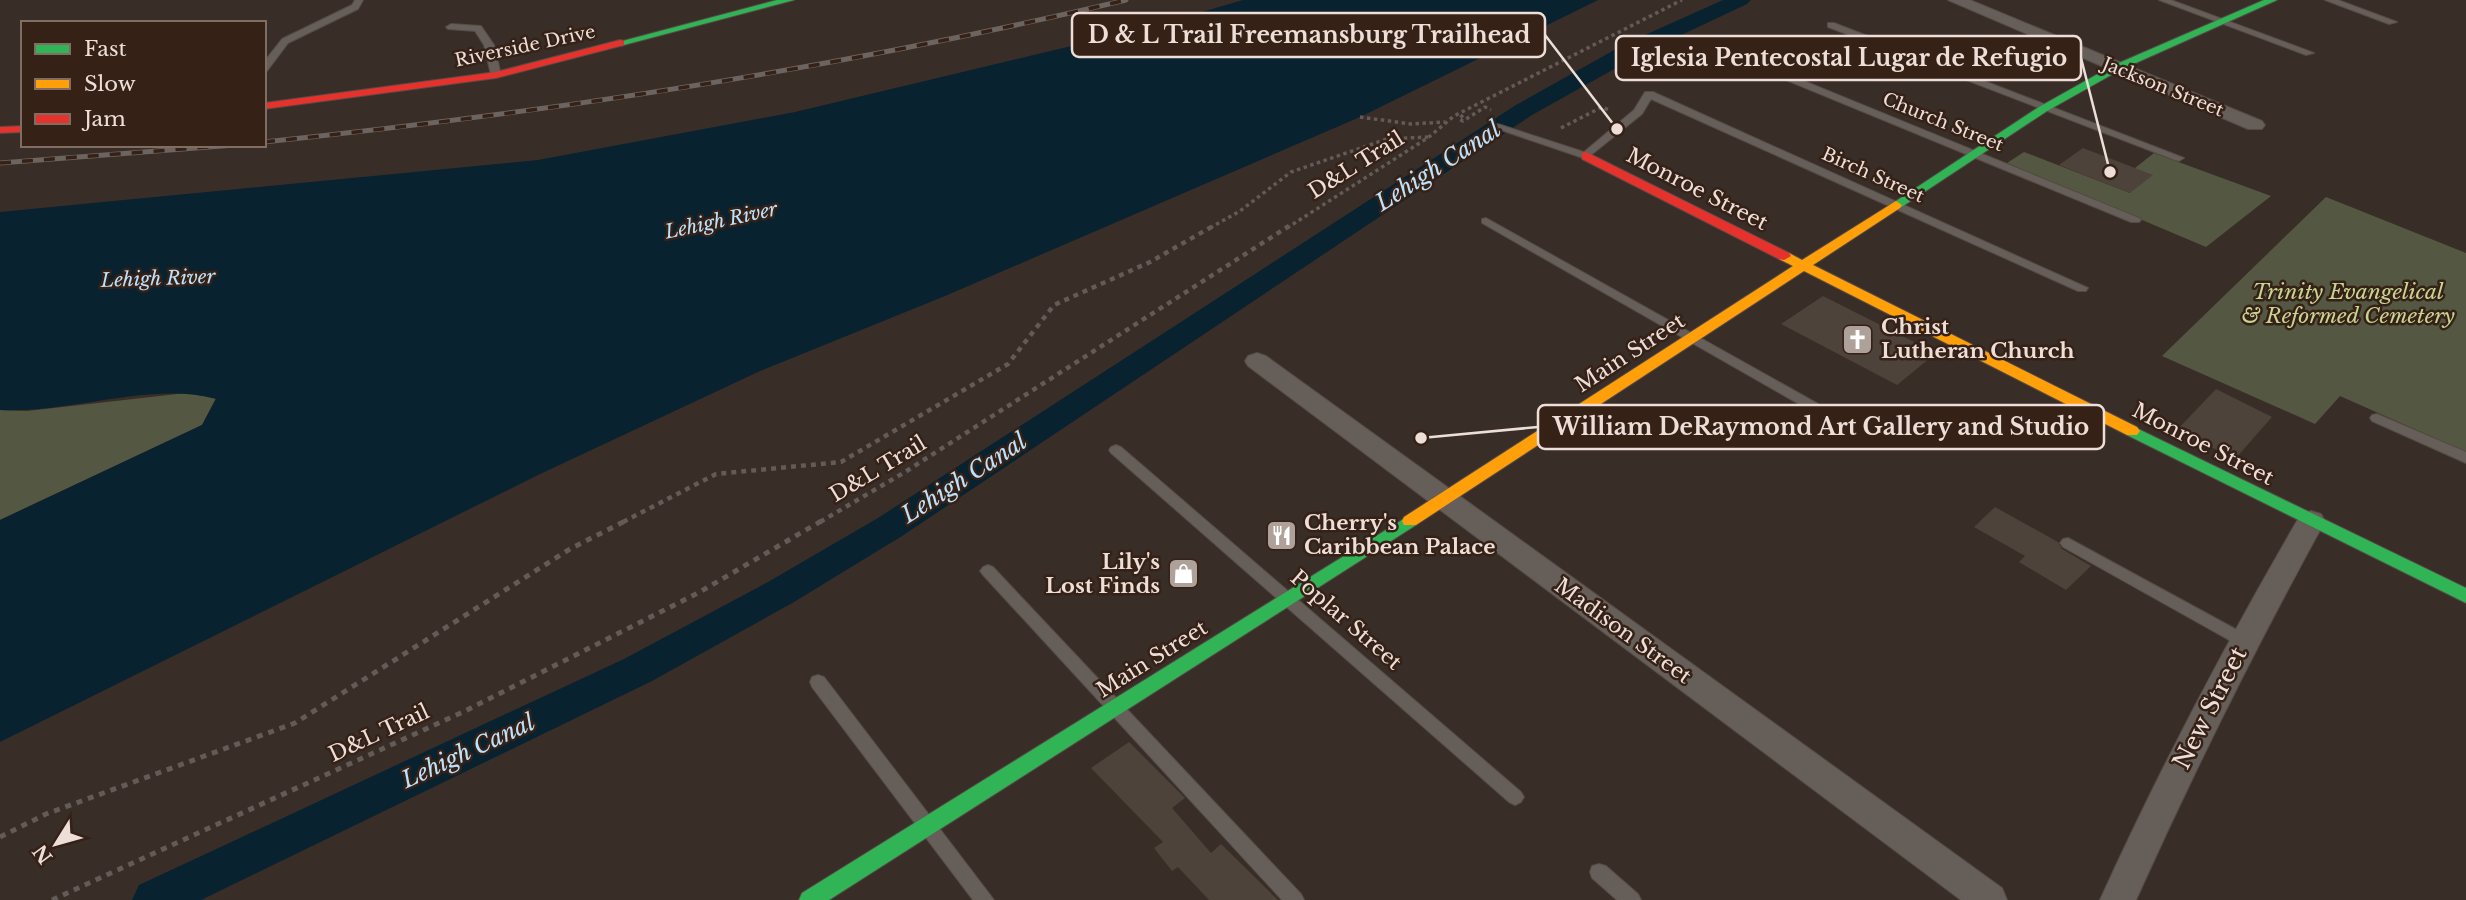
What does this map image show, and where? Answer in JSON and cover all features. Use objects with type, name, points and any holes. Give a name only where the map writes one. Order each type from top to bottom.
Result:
[{"type":"street","name":"Riverside Drive","points":[[266,106],[496,75],[789,0]]},
{"type":"street","name":"Jackson Street","points":[[1956,0],[2255,125]]},
{"type":"street","name":"Main Street","points":[[810,900],[1443,500],[2043,109],[2116,68],[2272,0]]},
{"type":"street","points":[[0,130],[21,129]]},
{"type":"street","name":"Monroe Street","points":[[1586,156],[2311,521],[2466,596]]},
{"type":"street","name":"Madison Street","points":[[1257,361],[1989,900]]},
{"type":"street","name":"New Street","points":[[2118,900],[2168,791],[2244,641],[2311,521]]},
{"type":"lane","points":[[266,66],[285,41],[355,7],[359,0]]},
{"type":"lane","points":[[2163,0],[2309,54]]},
{"type":"lane","points":[[2329,0],[2392,22]]},
{"type":"lane","points":[[1831,25],[2043,109],[2179,158]]},
{"type":"lane","points":[[452,27],[478,28],[489,45],[496,75]]},
{"type":"lane","name":"Church Street","points":[[1738,57],[2135,220]]},
{"type":"lane","name":"Birch Street","points":[[1629,119],[1638,112],[1649,94],[2082,288]]},
{"type":"lane","points":[[1497,127],[1586,156],[1629,119]]},
{"type":"lane","points":[[1486,221],[1874,441]]},
{"type":"lane","points":[[2377,418],[2466,458]]},
{"type":"lane","name":"Poplar Street","points":[[1116,450],[1515,797]]},
{"type":"lane","points":[[2068,543],[2244,641]]},
{"type":"lane","points":[[988,571],[1294,900]]},
{"type":"lane","points":[[818,682],[984,900]]},
{"type":"lane","points":[[1599,872],[1630,900]]},
{"type":"path","name":"D&L Trail","points":[[52,900],[465,711],[698,593],[905,472],[1429,137],[1446,122],[1682,0]]},
{"type":"path","points":[[1360,117],[1411,124],[1446,122],[1465,114],[1459,119],[1462,121],[1485,107]]},
{"type":"path","points":[[1556,131],[1602,107],[1629,119]]},
{"type":"path","points":[[0,837],[46,814],[295,723],[570,549],[716,474],[841,462],[1008,363],[1054,305],[1172,249],[1240,211],[1292,172],[1387,139],[1429,137]]},
{"type":"green space","points":[[2024,152],[2130,193],[2135,168],[2154,153],[2271,196],[2206,247],[2007,163]]},
{"type":"green space","name":"Trinity Evangelical & Reformed Cemetery","points":[[2326,197],[2466,253],[2466,452],[2340,396],[2315,424],[2162,356]]},
{"type":"green space","points":[[186,393],[216,398],[202,425],[0,520],[0,410],[27,411]]},
{"type":"water","name":"Lehigh River","points":[[1243,0],[1598,0],[1360,117],[945,296],[760,371],[538,475],[0,742],[0,520],[202,425],[216,399],[191,394],[165,394],[26,410],[0,410],[0,212],[538,160],[795,112],[1151,27]]},
{"type":"building","points":[[2083,148],[2153,175],[2130,193],[2059,165]]},
{"type":"building","name":"Christ Lutheran Church","points":[[1823,296],[1936,353],[1897,385],[1781,324]]},
{"type":"building","points":[[2216,389],[2272,417],[2235,459],[2177,430]]},
{"type":"building","points":[[1995,507],[2058,542],[2062,549],[2091,566],[2066,590],[2019,562],[2025,556],[1974,527]]},
{"type":"building","points":[[1129,742],[1185,798],[1172,808],[1211,853],[1221,844],[1278,900],[1209,900],[1178,867],[1172,871],[1154,848],[1163,842],[1091,768]]},
{"type":"waterway","name":"Lehigh Canal","points":[[155,900],[638,670],[781,592],[890,527],[1524,110],[1633,49],[1740,0]]},
{"type":"railway","points":[[266,142],[481,117],[697,85],[912,47],[1126,0]]},
{"type":"railway","points":[[0,163],[209,147]]},
{"type":"traffic: fast","points":[[620,43],[789,0]]},
{"type":"traffic: fast","points":[[1896,205],[2043,109],[2116,68],[2272,0]]},
{"type":"traffic: fast","points":[[2132,431],[2466,596]]},
{"type":"traffic: fast","points":[[810,900],[1410,521]]},
{"type":"traffic: slow","points":[[1410,521],[1896,205]]},
{"type":"traffic: slow","points":[[1784,256],[2132,431]]},
{"type":"traffic: jam","points":[[266,106],[496,75],[620,43]]},
{"type":"traffic: jam","points":[[0,130],[21,129]]},
{"type":"traffic: jam","points":[[1586,156],[1784,256]]},
{"type":"place","name":"D & L Trail Freemansburg Trailhead","points":[[1617,129]]},
{"type":"place","name":"Iglesia Pentecostal Lugar de Refugio","points":[[2110,172]]},
{"type":"place","name":"Christ Lutheran Church","points":[[1858,339]]},
{"type":"place","name":"William DeRaymond Art Gallery and Studio","points":[[1421,438]]},
{"type":"place","name":"Cherry's Caribbean Palace","points":[[1281,535]]},
{"type":"place","name":"Lily's Lost Finds","points":[[1183,574]]}]
